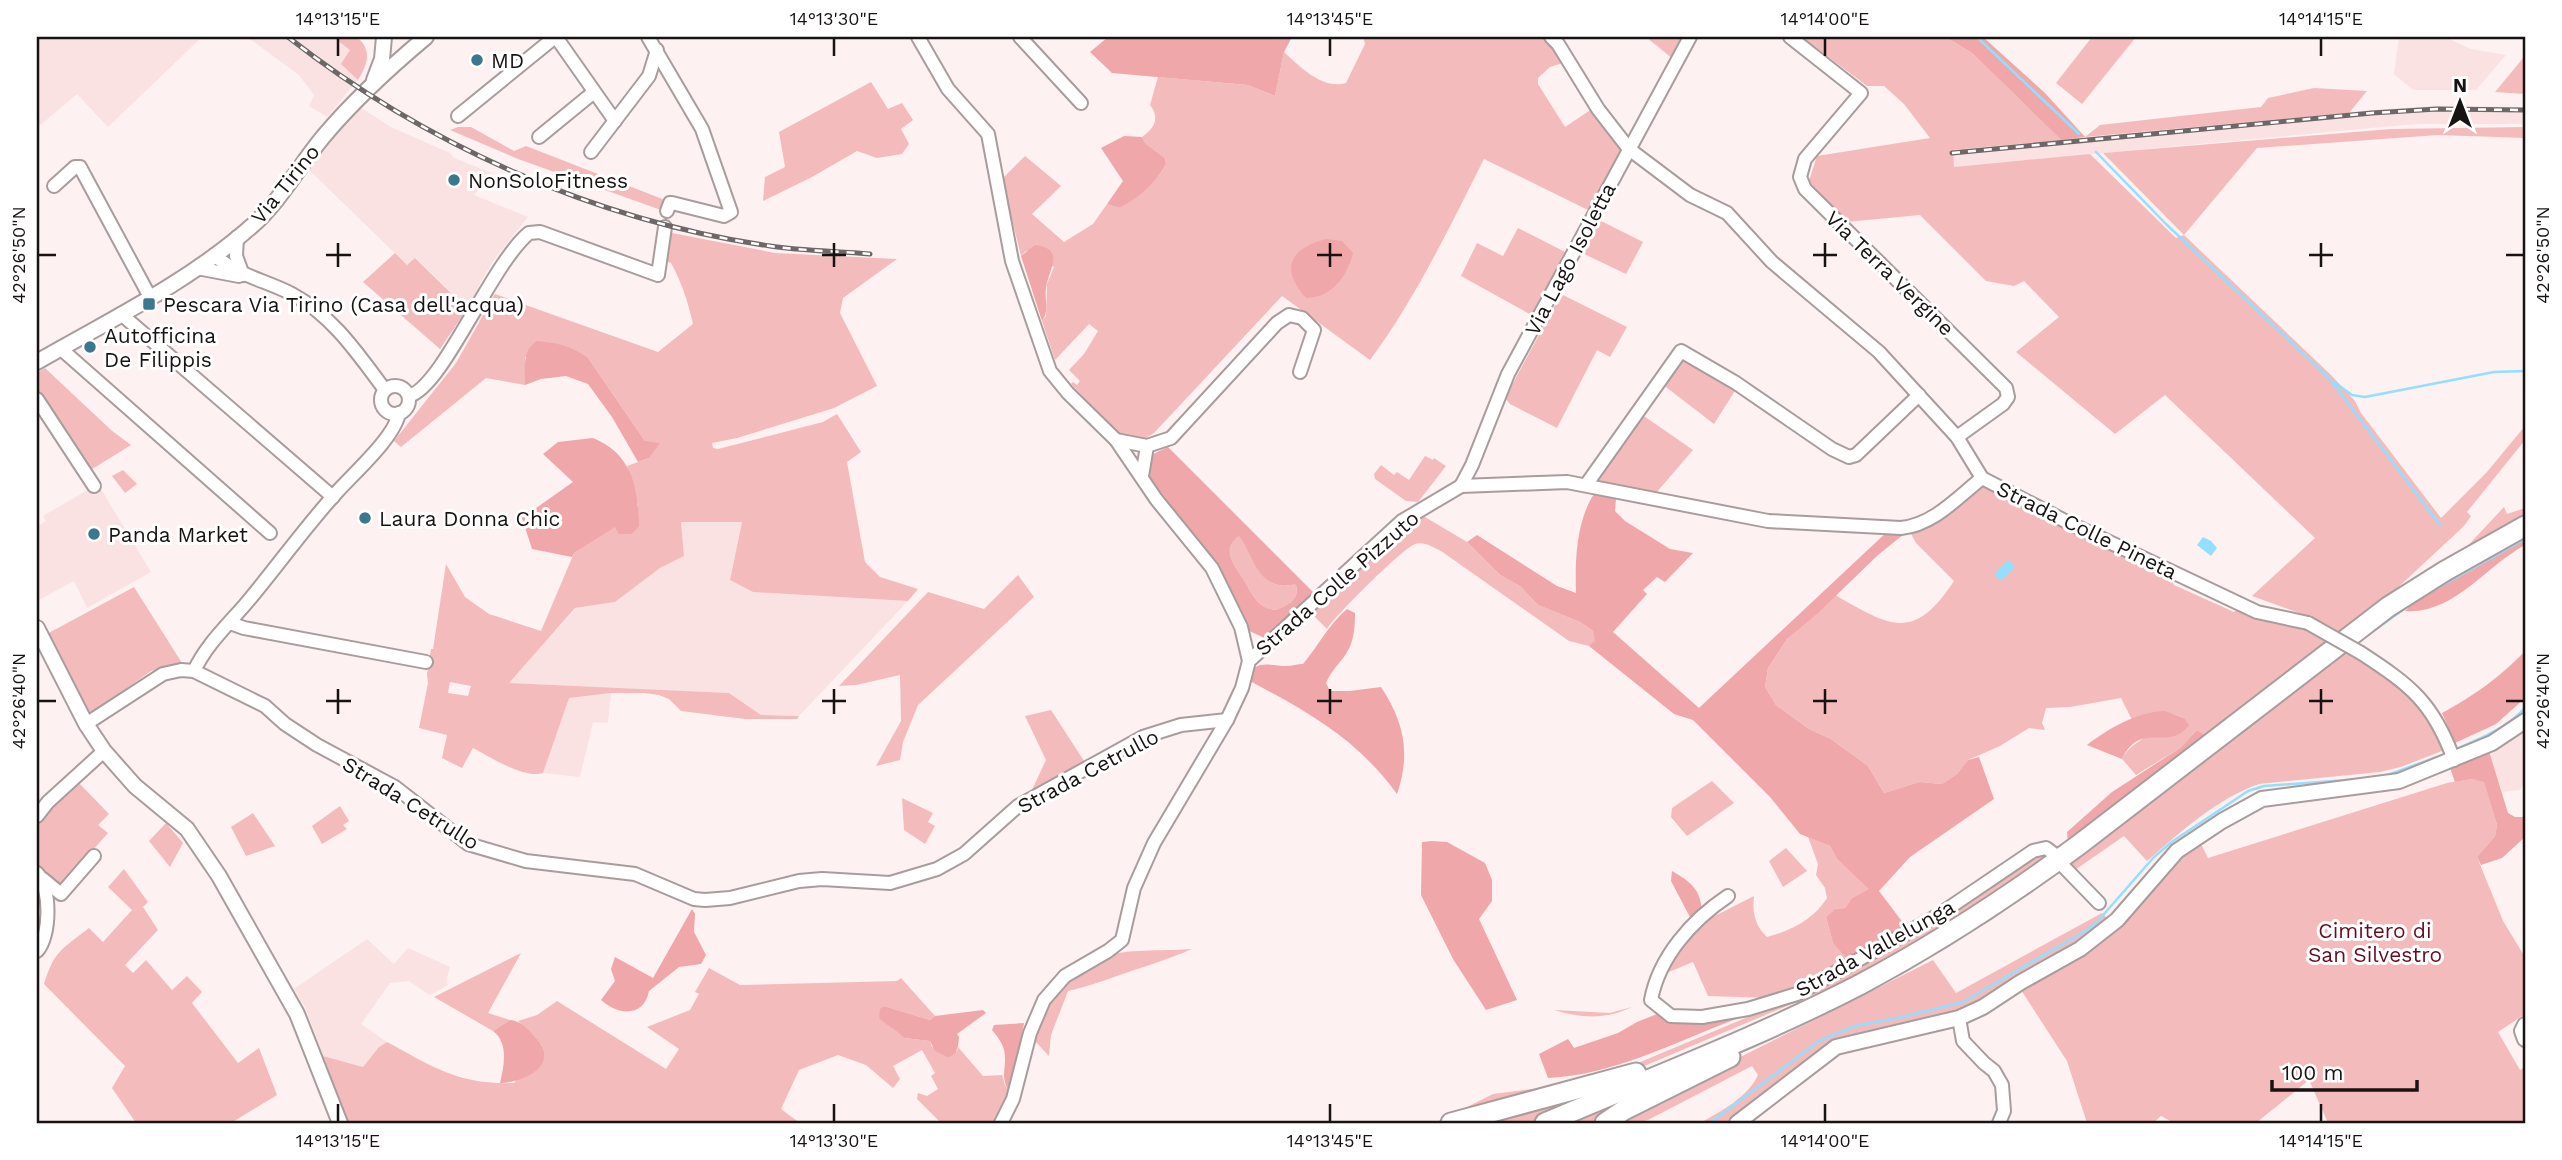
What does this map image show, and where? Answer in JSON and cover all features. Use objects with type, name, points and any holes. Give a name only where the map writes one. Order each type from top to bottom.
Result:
[{"type":"highway","points":[[1545,1123],[1829,1000],[1938,942],[2022,887],[2091,837],[2388,607],[2525,526]]},
{"type":"highway","points":[[1605,1123],[1623,1110],[1825,1011],[1829,1000]]},
{"type":"highway","points":[[1451,1123],[1616,1079],[1672,1059],[1686,1062]]},
{"type":"street","points":[[458,116],[556,37],[615,121]]},
{"type":"street","points":[[648,37],[702,129],[731,212],[724,216],[668,207]]},
{"type":"street","points":[[918,37],[948,89],[988,134],[1012,261],[1050,371],[1068,393],[1116,440],[1156,499],[1212,568],[1241,627],[1249,661]]},
{"type":"street","points":[[1020,37],[1081,103]]},
{"type":"street","name":"Strada Colle Pineta","points":[[1551,37],[1559,44],[1598,109],[1629,149],[1690,195],[1727,213],[1772,262],[1879,352],[1957,437],[1982,478],[2067,522],[2257,612],[2308,623],[2361,653],[2405,682],[2426,704],[2452,754]]},
{"type":"street","name":"Via Lago Isoletta","points":[[1461,486],[1508,374],[1690,37]]},
{"type":"street","name":"Via Terra Vergine","points":[[1790,37],[1861,93],[1805,159],[1800,177],[1805,189],[2006,388],[2008,397],[2004,404],[1957,437]]},
{"type":"street","points":[[383,41],[394,52],[419,41]]},
{"type":"street","name":"Via Tirino","points":[[373,82],[383,41]]},
{"type":"street","name":"Via Tirino","points":[[37,362],[197,268],[237,237],[275,201],[320,140],[373,82],[419,41]]},
{"type":"street","points":[[591,152],[649,76],[657,50]]},
{"type":"street","points":[[540,137],[594,92]]},
{"type":"street","points":[[54,186],[75,167],[80,167],[150,297]]},
{"type":"street","points":[[409,396],[422,390],[446,359],[497,270],[529,233],[540,232],[658,275],[665,227]]},
{"type":"street","points":[[237,237],[236,256],[243,275]]},
{"type":"street","points":[[214,256],[243,275],[291,294],[325,317],[355,348],[386,390]]},
{"type":"street","points":[[197,268],[233,276],[243,275]]},
{"type":"street","points":[[121,314],[333,497]]},
{"type":"street","points":[[1116,440],[1147,446],[1171,438],[1277,323],[1289,315],[1302,318],[1314,330],[1300,372]]},
{"type":"street","points":[[60,348],[270,533]]},
{"type":"street","points":[[1586,485],[1681,351],[1736,383],[1832,449],[1849,457],[1856,455],[1919,395]]},
{"type":"street","points":[[397,386],[409,396],[407,408],[399,413],[390,412],[383,406],[382,396],[386,390],[397,386]]},
{"type":"street","points":[[37,399],[94,486]]},
{"type":"street","points":[[86,724],[163,674],[181,670],[194,671],[206,649],[390,432],[399,413]]},
{"type":"street","points":[[1142,476],[1147,446]]},
{"type":"street","name":"Strada Colle Pizzuto","points":[[1001,1123],[1013,1099],[1030,1033],[1044,1000],[1065,976],[1122,940],[1134,888],[1154,843],[1227,720],[1242,688],[1249,661],[1402,521],[1461,486],[1544,482],[1586,485],[1768,522],[1901,528],[1916,526],[1931,519],[1982,478]]},
{"type":"street","points":[[230,623],[244,628],[426,662]]},
{"type":"street","points":[[38,635],[86,724],[104,751],[137,788],[187,829],[219,876],[297,1014],[340,1123]]},
{"type":"street","name":"Strada Cetrullo","points":[[194,671],[265,706],[285,724],[317,745],[395,788],[468,844],[526,861],[635,874],[695,899],[705,900],[736,897],[799,881],[822,879],[890,883],[937,869],[964,854],[1018,806],[1143,737],[1181,725],[1227,720]]},
{"type":"street","points":[[1738,1123],[1836,1046],[1959,1018],[1983,1007],[2080,949],[2117,920],[2177,851],[2222,821],[2262,799],[2399,780],[2452,754],[2492,743],[2525,721]]},
{"type":"street","points":[[37,816],[48,802],[104,751]]},
{"type":"street","name":"Strada Vallelunga","points":[[1728,896],[1704,912],[1693,924],[1667,958],[1654,984],[1651,1000],[1671,1016],[1702,1017],[1736,1011],[1797,994],[1937,916],[2034,851],[2046,848],[2054,854]]},
{"type":"street","points":[[40,876],[61,894],[93,856]]},
{"type":"street","points":[[2064,867],[2099,903]]},
{"type":"street","points":[[37,951],[42,945],[47,925],[40,876]]},
{"type":"street","points":[[1959,1018],[1963,1041],[1994,1071],[2002,1085],[2004,1111],[1999,1123]]},
{"type":"street","points":[[2525,1025],[2522,1031],[2525,1039]]},
{"type":"shaded area","points":[[37,37],[202,37],[108,127],[77,94],[37,128]]},
{"type":"shaded area","points":[[247,37],[357,37],[365,46],[368,59],[360,77],[327,117],[309,106],[314,95],[299,75]]},
{"type":"shaded area","points":[[1108,37],[1292,37],[1284,52],[1275,96],[1248,85],[1112,73],[1090,52]]},
{"type":"shaded area","points":[[1946,37],[1983,37],[2045,93],[2085,137],[2061,140],[1972,53]]},
{"type":"shaded area","points":[[2399,37],[2445,37],[2471,49],[2506,55],[2476,90],[2413,90],[2394,74]]},
{"type":"shaded area","points":[[355,104],[391,127],[494,174],[474,195],[528,217],[493,261],[478,287],[495,294],[480,322],[416,258],[407,265],[305,166]]},
{"type":"shaded area","points":[[2437,106],[2525,107],[2525,124],[2418,124],[1954,167],[1952,150],[2372,110]]},
{"type":"shaded area","points":[[1124,136],[1142,137],[1145,143],[1165,158],[1166,164],[1146,190],[1119,208],[1107,204],[1123,181],[1101,148]]},
{"type":"shaded area","points":[[1326,239],[1342,241],[1353,253],[1350,262],[1342,278],[1330,290],[1306,298],[1293,278],[1292,261],[1304,248]]},
{"type":"shaded area","points":[[1035,245],[1045,247],[1053,256],[1046,288],[1046,313],[1042,321],[1021,256]]},
{"type":"shaded area","points":[[537,341],[564,346],[588,358],[645,441],[660,443],[649,458],[638,462],[612,417],[588,384],[566,376],[541,379],[525,385],[526,355]]},
{"type":"shaded area","points":[[593,438],[616,453],[630,473],[637,498],[639,526],[632,534],[619,534],[615,527],[574,553],[572,557],[532,549],[522,518],[573,482],[543,454],[558,442]]},
{"type":"shaded area","points":[[1168,447],[1317,596],[1267,639],[1247,630],[1225,578],[1147,478],[1151,455]],"holes":[[[1239,536],[1264,578],[1281,586],[1296,585],[1296,595],[1292,601],[1276,610],[1265,607],[1256,600],[1231,558],[1230,547],[1233,541]]]},
{"type":"shaded area","points":[[98,484],[151,572],[87,608],[74,581],[37,601],[37,526],[46,521],[43,516]]},
{"type":"shaded area","points":[[1594,494],[1616,499],[1615,511],[1625,521],[1670,549],[1693,553],[1665,582],[1657,577],[1643,590],[1647,594],[1613,632],[1699,708],[1889,530],[1909,530],[1787,639],[1768,668],[1765,687],[1776,705],[1868,766],[1884,793],[1919,782],[1942,784],[1957,774],[1968,760],[1979,757],[1994,799],[1910,857],[1879,891],[1907,928],[1849,962],[1833,943],[1826,917],[1835,909],[1845,908],[1852,898],[1869,889],[1837,859],[1830,846],[1800,834],[1770,797],[1693,720],[1674,714],[1589,646],[1595,641],[1593,631],[1580,622],[1538,605],[1520,586],[1500,575],[1467,542],[1477,535],[1557,586],[1576,593],[1580,529]]},
{"type":"shaded area","points":[[681,522],[742,522],[730,580],[753,592],[908,601],[799,716],[761,715],[729,693],[508,683],[576,608],[615,602],[660,568],[684,556]]},
{"type":"shaded area","points":[[2525,534],[2525,545],[2454,597],[2422,610],[2405,611],[2426,591]]},
{"type":"shaded area","points":[[1347,609],[1355,613],[1352,639],[1349,649],[1326,683],[1330,691],[1381,687],[1395,713],[1403,738],[1404,765],[1397,794],[1365,757],[1330,728],[1248,680],[1250,673],[1258,666],[1303,664],[1329,628]]},
{"type":"shaded area","points":[[2525,651],[2525,698],[2496,724],[2455,743],[2442,713],[2486,685]]},
{"type":"shaded area","points":[[611,693],[608,723],[593,722],[580,777],[543,773],[568,698]]},
{"type":"shaded area","points":[[2165,711],[2184,718],[2189,725],[2173,736],[2138,741],[2122,759],[2087,745],[2124,722],[2144,714]]},
{"type":"shaded area","points":[[2525,726],[2525,781],[2520,790],[2502,792],[2489,751]]},
{"type":"shaded area","points":[[2197,730],[2209,737],[2084,828],[2068,843],[2067,832],[2112,792],[2180,748]]},
{"type":"shaded area","points":[[2489,751],[2508,813],[2515,817],[2525,817],[2525,837],[2502,858],[2481,865],[2477,857],[2495,836],[2497,825],[2484,782],[2472,779],[2455,782],[2450,768]]},
{"type":"shaded area","points":[[1422,842],[1447,842],[1485,863],[1492,880],[1492,901],[1479,919],[1517,1000],[1486,1010],[1453,959],[1421,895]]},
{"type":"shaded area","points":[[1672,871],[1689,883],[1699,897],[1702,911],[1692,921],[1671,881]]},
{"type":"shaded area","points":[[692,909],[695,914],[694,932],[706,955],[701,964],[679,967],[649,991],[642,1006],[636,1009],[615,1009],[601,1000],[615,981],[611,969],[615,957],[653,978]]},
{"type":"shaded area","points":[[367,939],[394,964],[408,948],[450,967],[446,981],[448,985],[430,995],[409,981],[390,983],[361,1024],[387,1042],[379,1047],[363,1067],[323,1056],[306,1009],[294,989]]},
{"type":"shaded area","points":[[884,1006],[930,1020],[935,1016],[983,1010],[986,1013],[957,1034],[957,1050],[947,1057],[935,1051],[930,1041],[904,1038],[879,1018],[880,1009]]},
{"type":"shaded area","points":[[1662,1012],[1740,1012],[1736,1019],[1620,1064],[1573,1076],[1548,1078],[1539,1054],[1568,1039],[1574,1048],[1618,1033]]},
{"type":"shaded area","points":[[510,1020],[520,1023],[530,1032],[542,1047],[544,1057],[542,1064],[530,1075],[500,1083],[504,1062],[503,1048],[493,1031]]},
{"type":"shaded area","points":[[1024,1023],[1011,1095],[1004,1077],[1004,1050],[992,1030],[994,1025]]},
{"type":"green space","points":[[333,37],[357,37],[365,47],[366,63],[358,80],[341,64],[350,50]]},
{"type":"green space","points":[[1363,37],[1546,37],[1566,62],[1550,67],[1538,78],[1538,84],[1565,127],[1595,107],[1624,148],[1590,211],[1484,159],[1417,287],[1370,360],[1282,296],[1154,433],[1141,441],[1122,437],[1071,384],[1073,382],[1077,385],[1080,381],[1069,370],[1084,354],[1098,331],[1089,324],[1055,360],[1042,321],[1046,316],[1047,284],[1054,267],[1026,251],[1021,256],[1002,179],[1025,156],[1061,186],[1032,214],[1064,242],[1093,224],[1107,204],[1119,208],[1139,194],[1151,184],[1166,164],[1165,158],[1145,143],[1142,137],[1155,122],[1155,114],[1150,105],[1158,77],[1248,85],[1275,96],[1284,52],[1320,80],[1346,83],[1365,44]]},
{"type":"green space","points":[[1646,37],[1686,37],[1673,59]]},
{"type":"green space","points":[[1802,37],[1946,37],[1972,53],[2061,140],[1953,150],[1954,167],[2090,154],[2176,238],[2184,235],[2332,376],[2355,401],[2361,413],[2441,518],[2487,472],[2525,426],[2525,440],[2467,512],[2471,516],[2464,526],[2392,593],[2339,633],[2310,617],[2252,596],[2315,538],[2165,395],[2115,434],[2016,352],[2059,317],[2024,281],[2014,286],[1986,281],[1920,215],[1846,222],[1809,181],[1817,156],[1930,138],[1904,104],[1884,86],[1867,86]]},
{"type":"green space","points":[[2092,37],[2136,37],[2082,104],[2056,83]]},
{"type":"green space","points":[[2524,57],[2525,94],[2495,92]]},
{"type":"green space","points":[[871,82],[888,109],[902,103],[913,120],[901,129],[909,144],[902,154],[877,158],[857,151],[763,201],[765,177],[785,167],[779,132]]},
{"type":"green space","points":[[2314,88],[2367,91],[2349,113],[2085,137],[2100,125],[2261,107],[2268,98]]},
{"type":"green space","points":[[471,127],[514,151],[526,146],[665,200],[661,210],[518,159],[450,130]]},
{"type":"green space","points":[[2525,127],[2525,138],[2438,135],[2257,148],[2184,235],[2103,153],[2391,129]]},
{"type":"green space","points":[[1599,220],[1643,242],[1626,274],[1582,253]]},
{"type":"green space","points":[[1518,228],[1567,253],[1535,317],[1461,276],[1477,243],[1503,256]]},
{"type":"green space","points":[[667,232],[775,253],[897,259],[843,298],[840,313],[877,386],[834,408],[712,443],[713,448],[718,449],[823,422],[837,414],[861,452],[847,462],[865,562],[880,577],[918,589],[908,601],[753,592],[730,580],[742,522],[681,522],[684,556],[660,568],[615,602],[575,608],[509,683],[729,693],[761,715],[799,716],[797,719],[745,719],[681,711],[669,699],[645,693],[611,693],[569,698],[543,773],[517,770],[473,748],[462,768],[442,758],[447,735],[419,728],[446,564],[465,597],[489,614],[541,631],[574,553],[615,526],[632,534],[638,505],[627,466],[649,458],[645,441],[588,358],[525,357],[525,385],[486,378],[401,447],[394,441],[456,363],[495,294],[658,352],[693,324],[687,300],[671,263],[663,260]],"holes":[[[450,682],[471,686],[468,696],[448,693]]]},
{"type":"green space","points":[[395,253],[407,265],[415,258],[467,309],[440,349],[363,282]]},
{"type":"green space","points":[[1561,294],[1627,327],[1610,357],[1597,350],[1557,428],[1510,404],[1505,398]]},
{"type":"green space","points":[[1687,357],[1738,386],[1714,424],[1662,384],[1677,362]]},
{"type":"green space","points":[[45,368],[111,430],[131,445],[89,471],[37,394],[37,373]]},
{"type":"green space","points":[[1641,414],[1693,450],[1656,493],[1593,481]]},
{"type":"green space","points":[[1425,456],[1446,466],[1418,502],[1406,501],[1375,479],[1374,474],[1381,465],[1394,475],[1397,472],[1409,480]]},
{"type":"green space","points":[[123,470],[137,484],[125,493],[112,476]]},
{"type":"green space","points":[[1986,483],[2168,575],[2174,585],[2234,612],[2240,607],[2295,624],[2327,641],[2209,737],[2197,730],[2180,748],[2136,775],[2122,759],[2127,752],[2150,735],[2184,718],[2158,713],[2132,720],[2121,698],[2070,707],[2046,708],[2042,723],[2045,730],[2029,728],[2000,746],[1968,760],[1957,774],[1942,784],[1919,782],[1884,793],[1868,766],[1776,705],[1765,687],[1768,668],[1787,639],[1835,595],[1886,621],[1913,621],[1926,614],[1954,581],[1916,543],[1909,530]]},
{"type":"green space","points":[[2504,507],[2507,514],[2525,508],[2525,519],[2460,554]]},
{"type":"green space","points":[[1420,514],[1467,542],[1500,575],[1520,586],[1538,605],[1580,622],[1593,631],[1596,641],[1589,646],[1569,641],[1441,551],[1422,543],[1415,544],[1397,557],[1327,629],[1307,609]]},
{"type":"green space","points":[[1240,535],[1259,572],[1265,578],[1281,586],[1296,585],[1296,595],[1288,604],[1276,610],[1270,609],[1260,604],[1253,595],[1231,558],[1231,546]]},
{"type":"green space","points":[[1018,575],[1034,597],[918,705],[903,742],[900,760],[876,766],[901,721],[900,675],[839,686],[928,592],[984,609]]},
{"type":"green space","points":[[134,587],[182,663],[151,671],[93,712],[86,711],[45,635]]},
{"type":"green space","points":[[2343,650],[2397,681],[2418,703],[2447,749],[2380,772],[2259,784],[2214,807],[2147,861],[2124,836],[2072,872],[2064,864],[2190,768],[2202,763],[2270,712],[2276,701]]},
{"type":"green space","points":[[1051,710],[1086,764],[1030,794],[1046,760],[1025,716]]},
{"type":"green space","name":"Cimitero di San Silvestro","points":[[2472,779],[2484,781],[2497,825],[2495,836],[2477,857],[2503,921],[2525,957],[2525,1014],[2498,1032],[2520,1070],[2525,1067],[2525,1123],[2328,1123],[2309,1080],[2256,1123],[2174,1123],[2161,1116],[2153,1123],[2087,1123],[2067,1061],[2021,990],[2108,936],[2133,913],[2172,867],[2200,842],[2208,858],[2447,783]]},
{"type":"green space","points":[[76,780],[109,814],[98,825],[108,833],[60,888],[37,868],[37,822],[41,814]]},
{"type":"green space","points":[[1712,781],[1734,803],[1687,836],[1671,817],[1672,808]]},
{"type":"green space","points":[[902,798],[933,813],[928,822],[935,826],[925,844],[904,830]]},
{"type":"green space","points":[[340,806],[349,821],[343,825],[347,829],[322,844],[312,826]]},
{"type":"green space","points":[[253,813],[275,846],[246,856],[231,827]]},
{"type":"green space","points":[[166,823],[183,843],[170,867],[149,841]]},
{"type":"green space","points":[[1808,837],[1830,846],[1837,859],[1870,889],[1852,898],[1845,908],[1835,909],[1826,917],[1833,943],[1849,962],[1793,991],[1769,998],[1708,996],[1693,962],[1664,974],[1697,925],[1754,896],[1755,918],[1767,937],[1793,928],[1816,912],[1827,898],[1825,888],[1816,875],[1818,864]]},
{"type":"green space","points":[[1786,848],[1807,871],[1783,887],[1769,861]]},
{"type":"green space","points":[[2043,853],[2052,857],[1988,903],[1845,985],[1820,992],[1637,1069],[1589,1092],[1577,1104],[1531,1123],[1435,1123],[1493,1094],[1578,1083],[1626,1068],[1767,1009]]},
{"type":"green space","points":[[124,869],[148,902],[143,907],[158,930],[125,965],[133,973],[146,960],[172,990],[187,976],[202,992],[192,1003],[238,1063],[259,1048],[277,1095],[231,1123],[136,1123],[112,1088],[125,1066],[44,984],[51,964],[66,946],[89,928],[103,942],[132,910],[108,887]]},
{"type":"green space","points":[[2102,913],[2110,921],[2079,944],[1961,1014],[1834,1044],[1730,1123],[1700,1123],[1733,1103],[1748,1090],[1758,1075],[1752,1066],[1648,1120],[1635,1123],[1567,1123],[1642,1092],[1661,1097],[1933,960],[1956,993]]},
{"type":"green space","points":[[1192,949],[1068,991],[1051,1035],[1049,1056],[1035,1041],[1038,1026],[1051,999],[1070,977],[1082,968],[1118,953]]},
{"type":"green space","points":[[521,953],[488,1013],[510,1020],[493,1031],[434,997]]},
{"type":"green space","points":[[709,968],[740,985],[897,981],[901,978],[935,1016],[930,1020],[884,1006],[879,1017],[904,1038],[930,1041],[932,1047],[957,1051],[958,1047],[983,1076],[1002,1075],[1011,1095],[993,1123],[941,1123],[917,1099],[918,1093],[927,1096],[938,1089],[931,1076],[935,1073],[922,1050],[893,1066],[900,1079],[893,1088],[866,1065],[838,1055],[799,1070],[781,1109],[800,1123],[348,1123],[323,1056],[363,1067],[379,1047],[387,1042],[447,1073],[477,1081],[514,1083],[542,1046],[518,1021],[537,1015],[557,1001],[666,1069],[679,1049],[647,1027],[690,1010],[699,994],[695,992]]},
{"type":"green space","points":[[1632,1007],[1603,1016],[1574,1015],[1554,1010],[1610,1013]]},
{"type":"water","points":[[2203,537],[2217,548],[2211,556],[2197,545]]},
{"type":"water","points":[[2008,560],[2015,567],[2001,581],[1994,574]]},
{"type":"waterway","points":[[1977,37],[2079,134]]},
{"type":"waterway","points":[[2096,152],[2166,224],[2329,378],[2440,525]]},
{"type":"waterway","points":[[2334,382],[2352,395],[2365,397],[2494,372],[2525,371]]},
{"type":"waterway","points":[[2427,594],[2525,539]]},
{"type":"waterway","points":[[2358,642],[2418,599]]},
{"type":"waterway","points":[[2454,750],[2501,728],[2525,708]]},
{"type":"waterway","points":[[2382,777],[2448,753]]},
{"type":"waterway","points":[[1710,1123],[1819,1041],[1855,1026],[1963,1002],[2087,930],[2154,857],[2173,841],[2248,791],[2264,786],[2361,779]]},
{"type":"railway","points":[[288,37],[397,112],[516,173],[577,197],[641,218],[705,234],[782,248],[870,254]]},
{"type":"railway","points":[[1952,153],[2372,113],[2437,109],[2525,110]]},
{"type":"place","name":"MD","points":[[477,60]]},
{"type":"place","name":"NonSoloFitness","points":[[454,180]]},
{"type":"place","name":"Pescara Via Tirino (Casa dell'acqua)","points":[[149,304]]},
{"type":"place","name":"Autofficina De Filippis","points":[[90,347]]},
{"type":"place","name":"Laura Donna Chic","points":[[365,518]]},
{"type":"place","name":"Panda Market","points":[[94,534]]}]
